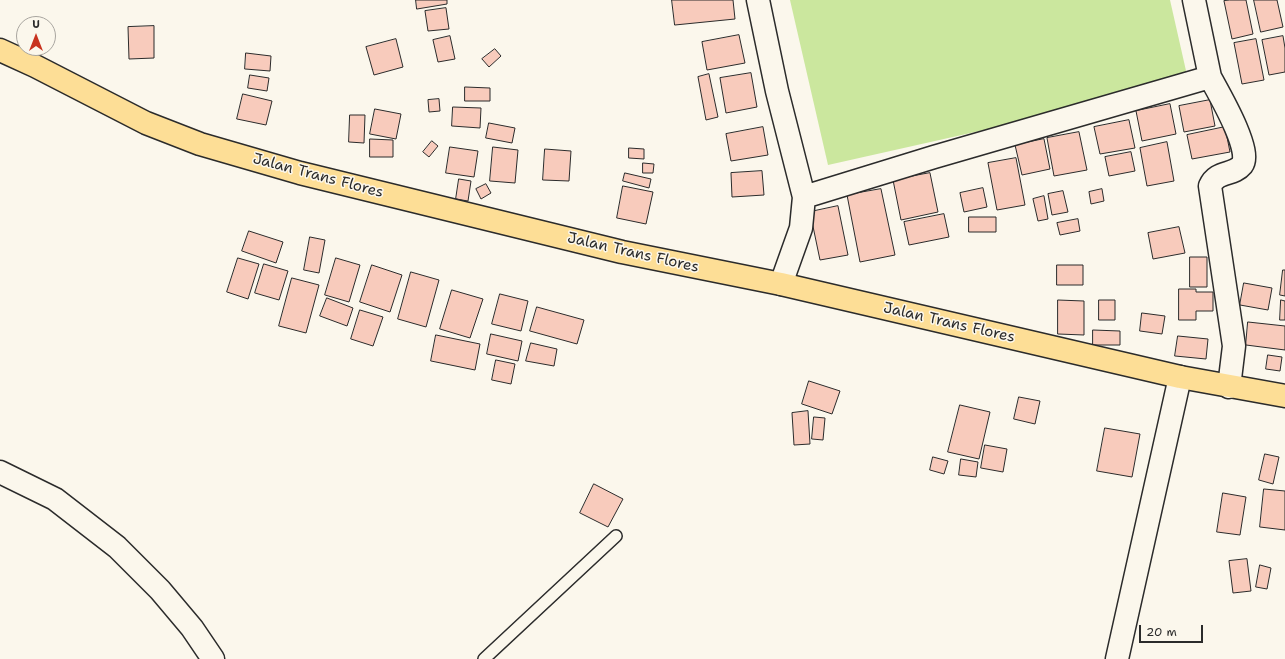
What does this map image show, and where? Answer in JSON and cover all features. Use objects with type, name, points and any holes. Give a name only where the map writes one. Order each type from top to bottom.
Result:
[{"type":"highway","name":"Jalan Trans Flores","points":[[0,50],[35,66],[146,124],[200,144],[300,173],[615,250],[781,284],[1180,377],[1285,396]]},
{"type":"street","points":[[758,0],[777,91],[804,197],[801,228],[781,284]]},
{"type":"street","points":[[1194,0],[1210,77],[1233,122],[1245,157],[1243,164],[1239,168],[1217,176],[1210,186],[1234,346],[1230,387]]},
{"type":"street","points":[[804,197],[934,157],[1210,77]]},
{"type":"street","points":[[1117,659],[1180,377]]},
{"type":"street","points":[[0,472],[55,499],[118,547],[160,590],[192,628],[214,659]]},
{"type":"lane","points":[[484,659],[616,536]]},
{"type":"green space","points":[[790,0],[1170,0],[1189,84],[828,165]]},
{"type":"building","points":[[416,0],[447,0],[447,4],[417,9]]},
{"type":"building","points":[[672,0],[733,0],[735,19],[675,25]]},
{"type":"building","points":[[1246,0],[1253,34],[1232,39],[1224,1]]},
{"type":"building","points":[[1254,0],[1277,0],[1283,27],[1261,32]]},
{"type":"building","points":[[446,8],[449,29],[428,31],[425,11]]},
{"type":"building","points":[[154,26],[154,58],[129,59],[128,27]]},
{"type":"building","points":[[739,35],[745,63],[707,70],[702,42]]},
{"type":"building","points":[[450,36],[455,59],[438,62],[433,40]]},
{"type":"building","points":[[1283,36],[1285,48],[1285,72],[1269,75],[1262,40]]},
{"type":"building","points":[[396,39],[403,67],[374,75],[366,47]]},
{"type":"building","points":[[1256,39],[1264,80],[1242,84],[1234,43]]},
{"type":"building","points":[[495,49],[501,56],[489,67],[482,59]]},
{"type":"building","points":[[246,53],[271,56],[270,71],[245,69]]},
{"type":"building","points":[[751,73],[757,107],[726,113],[720,78]]},
{"type":"building","points":[[709,74],[718,117],[706,120],[698,77]]},
{"type":"building","points":[[250,75],[269,78],[267,91],[248,88]]},
{"type":"building","points":[[465,87],[490,88],[490,101],[465,101]]},
{"type":"building","points":[[243,94],[272,101],[266,125],[237,119]]},
{"type":"building","points":[[439,99],[440,111],[429,112],[428,100]]},
{"type":"building","points":[[1210,100],[1215,126],[1184,132],[1179,106]]},
{"type":"building","points":[[1170,104],[1176,134],[1142,141],[1136,111]]},
{"type":"building","points":[[453,107],[481,108],[480,128],[452,126]]},
{"type":"building","points":[[375,109],[401,114],[396,139],[370,134]]},
{"type":"building","points":[[350,115],[365,115],[364,143],[349,142]]},
{"type":"building","points":[[1129,120],[1135,148],[1100,154],[1094,127]]},
{"type":"building","points":[[489,123],[515,128],[512,143],[486,138]]},
{"type":"building","points":[[763,127],[768,155],[731,161],[726,134]]},
{"type":"building","points":[[1225,127],[1230,152],[1192,159],[1187,135]]},
{"type":"building","points":[[1079,132],[1087,170],[1054,176],[1047,138]]},
{"type":"building","points":[[370,139],[393,140],[393,157],[370,157]]},
{"type":"building","points":[[1044,139],[1050,169],[1022,175],[1015,145]]},
{"type":"building","points":[[432,141],[438,146],[429,157],[423,152]]},
{"type":"building","points":[[1167,142],[1174,181],[1147,186],[1140,148]]},
{"type":"building","points":[[450,147],[478,151],[474,177],[446,173]]},
{"type":"building","points":[[493,147],[518,150],[515,183],[490,181]]},
{"type":"building","points":[[629,148],[644,149],[644,159],[629,158]]},
{"type":"building","points":[[545,149],[571,151],[569,181],[543,180]]},
{"type":"building","points":[[1131,152],[1135,171],[1109,176],[1105,157]]},
{"type":"building","points":[[1016,158],[1025,205],[997,210],[988,163]]},
{"type":"building","points":[[643,163],[654,164],[653,173],[643,173]]},
{"type":"building","points":[[762,171],[764,195],[732,197],[731,173]]},
{"type":"building","points":[[625,173],[651,179],[649,188],[623,181]]},
{"type":"building","points":[[930,173],[938,212],[901,220],[893,180]]},
{"type":"building","points":[[459,179],[471,181],[468,201],[456,199]]},
{"type":"building","points":[[486,184],[491,193],[481,199],[476,189]]},
{"type":"building","points":[[623,186],[653,192],[646,224],[617,218]]},
{"type":"building","points":[[983,188],[987,207],[964,212],[960,193]]},
{"type":"building","points":[[881,189],[895,255],[860,262],[847,195]]},
{"type":"building","points":[[1102,189],[1104,201],[1091,204],[1089,192]]},
{"type":"building","points":[[1063,191],[1068,212],[1052,215],[1048,194]]},
{"type":"building","points":[[1044,196],[1048,219],[1038,221],[1033,199]]},
{"type":"building","points":[[838,206],[848,255],[820,260],[810,212]]},
{"type":"building","points":[[944,214],[949,237],[909,245],[904,222]]},
{"type":"building","points":[[969,217],[996,217],[996,232],[969,232]]},
{"type":"building","points":[[1078,219],[1080,231],[1060,235],[1057,223]]},
{"type":"building","points":[[1179,227],[1185,253],[1153,259],[1148,233]]},
{"type":"building","points":[[249,231],[283,242],[276,263],[242,251]]},
{"type":"building","points":[[310,237],[325,240],[319,273],[304,270]]},
{"type":"building","points":[[1190,257],[1207,257],[1207,287],[1190,287]]},
{"type":"building","points":[[238,258],[259,264],[248,299],[227,292]]},
{"type":"building","points":[[336,258],[360,265],[349,302],[325,295]]},
{"type":"building","points":[[264,264],[288,271],[279,300],[255,293]]},
{"type":"building","points":[[372,265],[402,275],[390,312],[360,302]]},
{"type":"building","points":[[1057,265],[1083,265],[1083,285],[1057,285]]},
{"type":"building","points":[[1283,270],[1285,270],[1285,296],[1280,295]]},
{"type":"building","points":[[411,272],[439,280],[426,327],[398,319]]},
{"type":"building","points":[[292,278],[319,285],[306,333],[279,326]]},
{"type":"building","points":[[1244,283],[1272,288],[1268,310],[1240,305]]},
{"type":"building","points":[[1179,289],[1196,289],[1196,292],[1213,292],[1213,311],[1196,311],[1196,320],[1179,320]]},
{"type":"building","points":[[452,290],[483,299],[470,338],[440,329]]},
{"type":"building","points":[[500,294],[528,301],[521,331],[492,324]]},
{"type":"building","points":[[327,298],[353,308],[347,326],[320,316]]},
{"type":"building","points":[[1058,300],[1084,301],[1084,335],[1058,334]]},
{"type":"building","points":[[1099,300],[1115,300],[1115,320],[1099,320]]},
{"type":"building","points":[[1281,300],[1285,301],[1285,320],[1280,320]]},
{"type":"building","points":[[537,307],[584,320],[577,344],[530,331]]},
{"type":"building","points":[[360,310],[383,317],[373,346],[351,339]]},
{"type":"building","points":[[1142,313],[1165,316],[1162,334],[1140,331]]},
{"type":"building","points":[[1248,322],[1285,326],[1285,350],[1246,345]]},
{"type":"building","points":[[1093,330],[1120,331],[1120,345],[1093,345]]},
{"type":"building","points":[[491,334],[522,341],[518,361],[487,354]]},
{"type":"building","points":[[436,335],[480,344],[475,370],[431,361]]},
{"type":"building","points":[[1178,336],[1208,339],[1206,359],[1175,356]]},
{"type":"building","points":[[531,343],[557,349],[554,366],[526,361]]},
{"type":"building","points":[[1268,355],[1282,357],[1280,371],[1266,369]]},
{"type":"building","points":[[496,360],[515,364],[511,384],[492,380]]},
{"type":"building","points":[[809,381],[840,391],[832,414],[802,404]]},
{"type":"building","points":[[1019,397],[1040,401],[1035,424],[1014,419]]},
{"type":"building","points":[[960,405],[990,412],[979,459],[948,452]]},
{"type":"building","points":[[808,411],[810,444],[794,445],[792,413]]},
{"type":"building","points":[[814,417],[825,418],[823,440],[812,439]]},
{"type":"building","points":[[1105,428],[1140,434],[1132,477],[1097,471]]},
{"type":"building","points":[[985,445],[1007,449],[1003,472],[981,468]]},
{"type":"building","points":[[1265,454],[1279,457],[1273,484],[1259,480]]},
{"type":"building","points":[[933,457],[948,461],[944,474],[930,470]]},
{"type":"building","points":[[961,459],[978,462],[976,477],[959,475]]},
{"type":"building","points":[[594,484],[623,499],[608,527],[580,513]]},
{"type":"building","points":[[1264,489],[1285,491],[1285,530],[1260,527]]},
{"type":"building","points":[[1223,493],[1246,497],[1240,535],[1217,532]]},
{"type":"building","points":[[1247,559],[1251,591],[1233,593],[1229,561]]},
{"type":"building","points":[[1260,565],[1271,568],[1267,589],[1256,587]]}]
